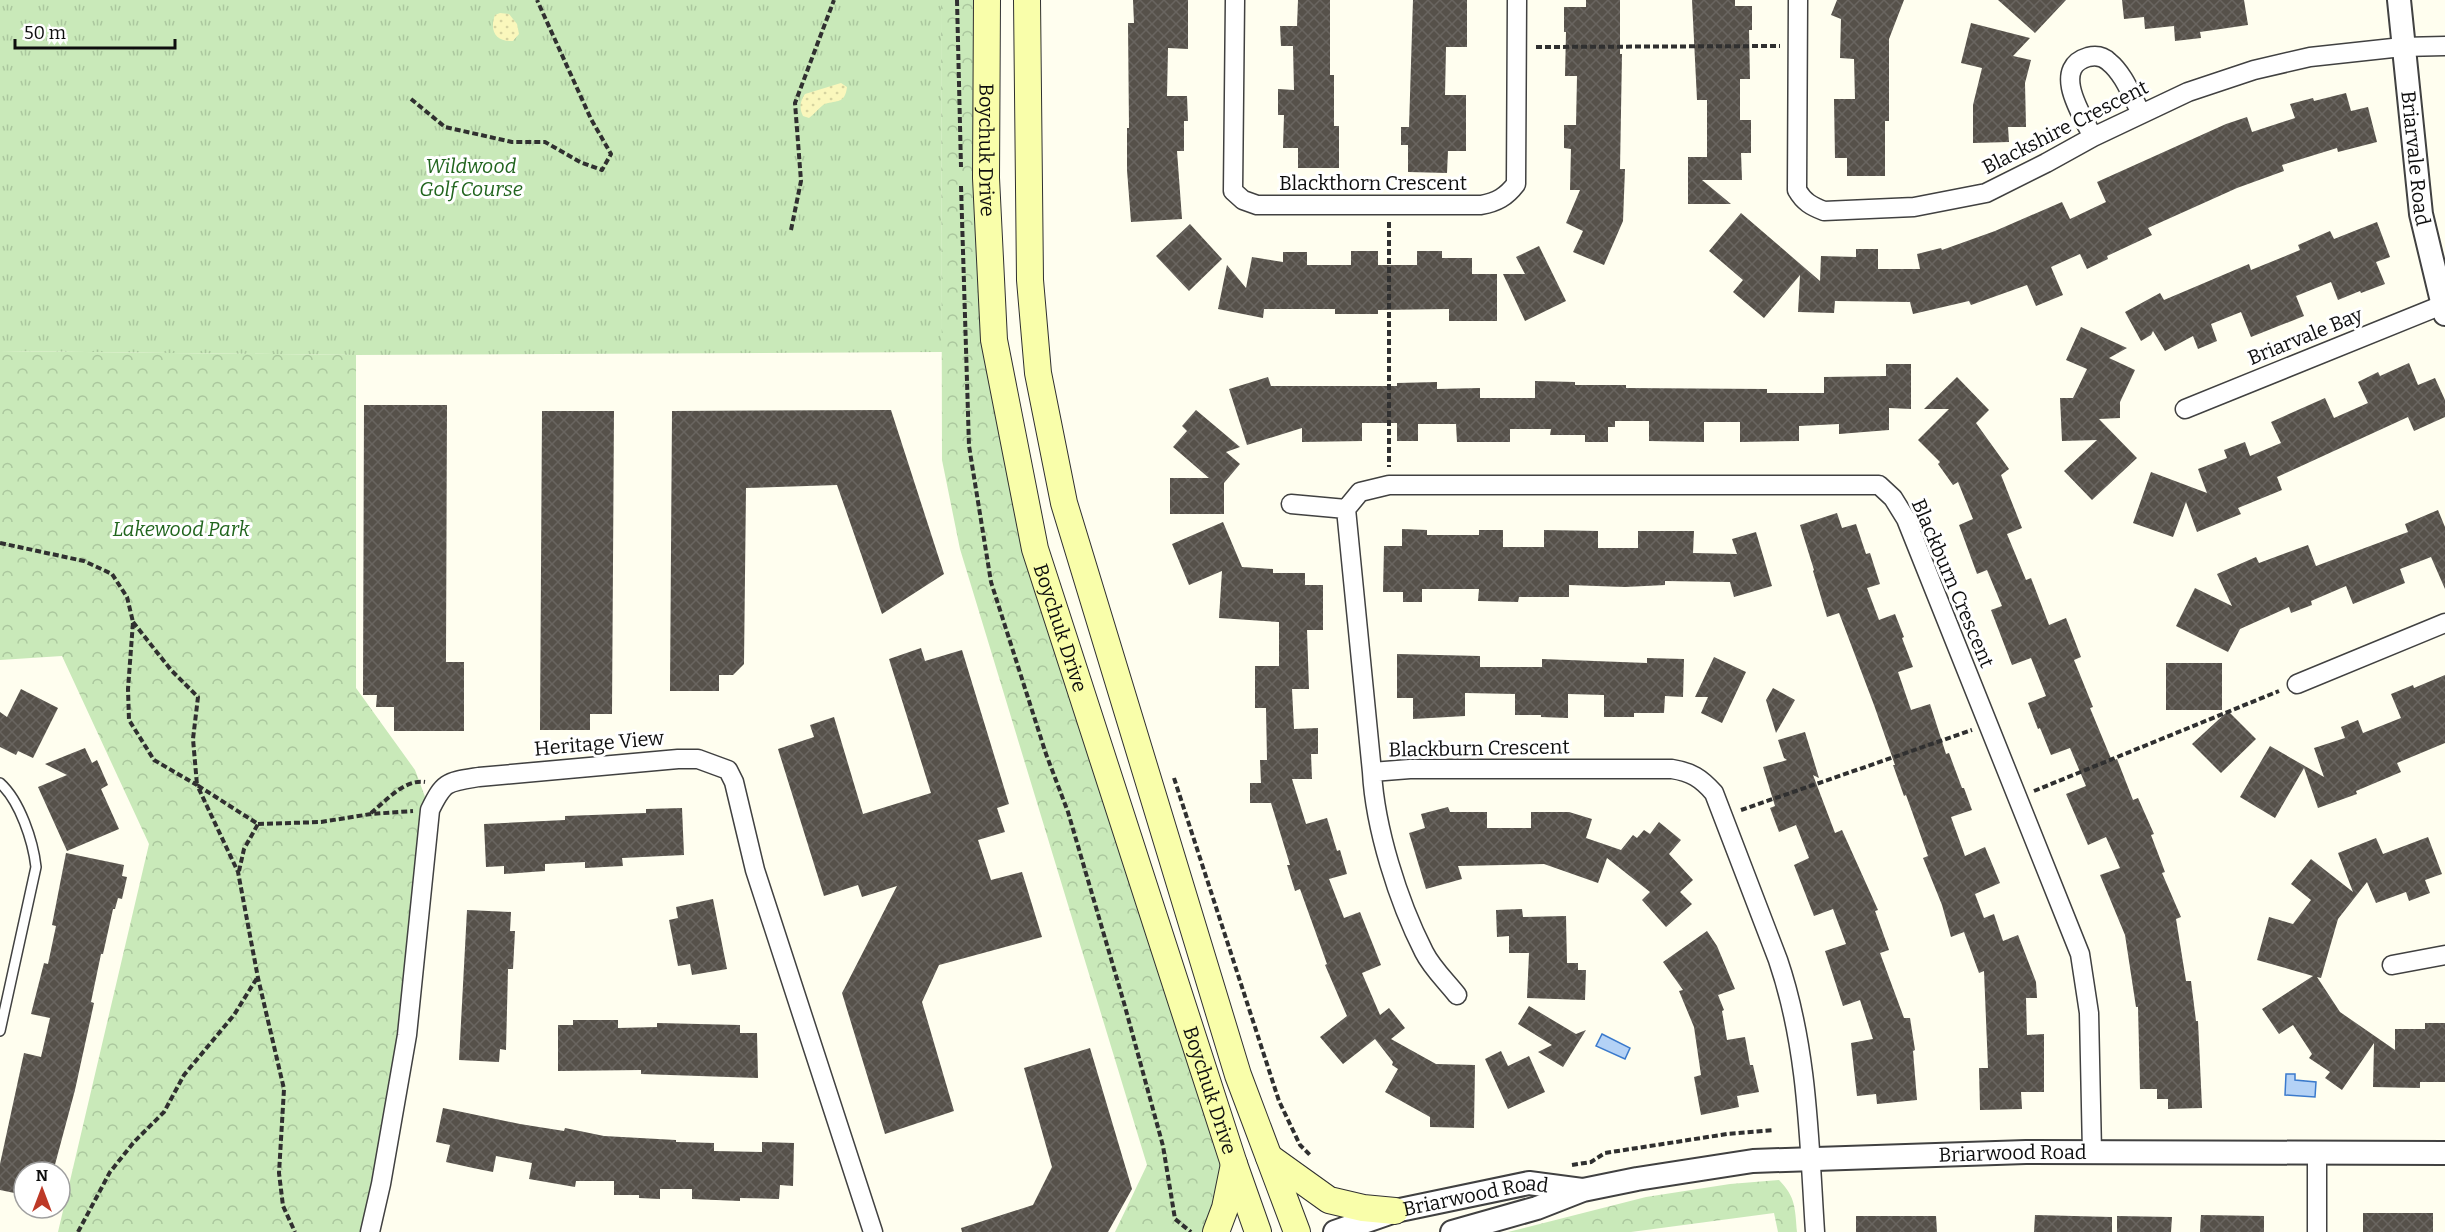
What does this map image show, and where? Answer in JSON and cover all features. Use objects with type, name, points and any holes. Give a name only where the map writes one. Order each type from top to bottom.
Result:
[{"type":"main road","name":"Boychuk Drive","points":[[987,0],[986,178],[994,340],[1035,549],[1258,1232]]},
{"type":"main road","name":"Boychuk Drive","points":[[1027,0],[1030,280],[1038,373],[1064,503],[1238,1075],[1297,1232]]},
{"type":"main road","points":[[1268,1156],[1329,1200],[1363,1208],[1395,1211]]},
{"type":"main road","points":[[1216,1232],[1225,1208],[1234,1164]]},
{"type":"street","name":"Blackthorn Crescent","points":[[1235,0],[1233,191],[1244,200],[1257,205],[1353,206],[1481,205],[1496,202],[1507,195],[1516,184],[1517,0]]},
{"type":"street","name":"Blackshire Crescent","points":[[1798,0],[1797,190],[1802,200],[1824,211],[1914,207],[1986,193],[2141,113],[2188,92],[2254,70],[2310,57],[2402,47],[2445,46]]},
{"type":"street","name":"Briarvale Road","points":[[2399,0],[2402,47],[2421,214],[2443,310]]},
{"type":"street","points":[[2093,137],[2071,90],[2070,74],[2084,58],[2095,56],[2109,61],[2120,75],[2141,113]]},
{"type":"street","name":"Briarvale Bay","points":[[2185,410],[2443,310]]},
{"type":"street","name":"Blackburn Crescent","points":[[1815,1232],[1806,1091],[1797,1030],[1787,988],[1714,793],[1690,772],[1672,769],[1372,771],[1346,509],[1360,492],[1389,486],[1879,485],[1893,498],[1906,519],[2080,954],[2089,1012],[2092,1152]]},
{"type":"street","points":[[1291,504],[1346,509]]},
{"type":"street","points":[[2297,684],[2445,623]]},
{"type":"street","name":"Heritage View","points":[[370,1232],[381,1184],[407,1035],[430,810],[444,785],[456,780],[479,777],[678,759],[698,759],[728,770],[734,782],[755,870],[873,1232]]},
{"type":"street","points":[[1372,771],[1374,806],[1405,908],[1424,952],[1457,995]]},
{"type":"street","points":[[2392,965],[2445,955]]},
{"type":"street","name":"Briarwood Road","points":[[1452,1232],[1537,1208],[1583,1190],[1753,1161],[1931,1154],[2092,1152],[2445,1153]]},
{"type":"street","points":[[2317,1152],[2317,1232]]},
{"type":"street","name":"Briarwood Road","points":[[1335,1232],[1395,1211],[1529,1183],[1583,1190]]},
{"type":"lane","points":[[0,783],[9,792],[33,845],[36,867],[0,1031]]},
{"type":"path","points":[[411,99],[445,127],[512,142],[545,142],[580,162],[602,170],[611,154],[591,119],[537,0]]},
{"type":"path","points":[[791,230],[801,181],[795,103],[834,0]]},
{"type":"path","points":[[1534,47],[1776,46]]},
{"type":"path","points":[[1389,223],[1389,486]]},
{"type":"path","points":[[0,543],[84,561],[112,574],[127,597],[134,622],[128,689],[129,720],[153,760],[198,785],[258,824],[321,822],[371,814],[411,811]]},
{"type":"path","points":[[134,622],[171,670],[198,697],[193,739],[198,785],[238,872],[258,978],[284,1089],[279,1173],[283,1206],[295,1232]]},
{"type":"path","points":[[2034,791],[2297,684]]},
{"type":"path","points":[[1737,811],[1970,731]]},
{"type":"path","points":[[1172,771],[1279,1101],[1300,1145]]},
{"type":"path","points":[[371,814],[398,790],[415,781]]},
{"type":"path","points":[[238,872],[244,849],[258,824]]},
{"type":"path","points":[[78,1230],[110,1172],[134,1142],[164,1112],[184,1075],[234,1015],[258,978]]},
{"type":"green space","name":"Wildwood Golf Course","points":[[0,0],[941,0],[942,352],[356,355],[0,351]]},
{"type":"green space","points":[[941,0],[994,0],[994,340],[1035,549],[1234,1164],[1216,1232],[1115,1232],[1147,1165],[960,549],[942,460]]},
{"type":"green space","name":"Lakewood Park","points":[[0,351],[356,355],[356,688],[415,770],[430,810],[419,927],[368,1232],[58,1232],[61,1220],[72,1220],[72,1172],[149,844],[62,656],[0,660]]},
{"type":"green space","points":[[1779,1180],[1792,1198],[1797,1232],[1778,1232],[1774,1213],[1631,1232],[1508,1232],[1646,1197],[1730,1184]]},
{"type":"sand","points":[[509,14],[517,24],[519,34],[513,41],[502,40],[495,34],[493,21],[495,15]]},
{"type":"sand","points":[[841,83],[847,87],[842,99],[825,104],[809,118],[803,116],[801,105],[805,94]]},
{"type":"water","points":[[1602,1034],[1630,1048],[1625,1059],[1596,1046]]},
{"type":"water","points":[[2286,1074],[2295,1074],[2295,1080],[2316,1082],[2315,1097],[2285,1095]]},
{"type":"building","points":[[1133,0],[1188,0],[1188,49],[1168,48],[1167,96],[1187,96],[1188,121],[1184,121],[1184,151],[1177,151],[1182,219],[1131,222],[1127,128],[1129,128],[1128,23],[1134,23]]},
{"type":"building","points":[[1298,0],[1330,0],[1330,75],[1334,75],[1334,126],[1339,126],[1339,168],[1298,168],[1298,148],[1283,148],[1284,115],[1278,115],[1278,89],[1294,90],[1293,46],[1281,46],[1280,26],[1297,26]]},
{"type":"building","points":[[1413,0],[1467,0],[1467,47],[1446,47],[1445,95],[1466,95],[1466,151],[1448,151],[1447,173],[1408,172],[1408,145],[1401,145],[1401,127],[1409,127]]},
{"type":"building","points":[[1586,0],[1620,0],[1620,54],[1622,54],[1620,169],[1625,169],[1623,221],[1604,265],[1573,252],[1583,231],[1566,223],[1580,190],[1570,190],[1571,149],[1564,148],[1564,125],[1576,125],[1577,76],[1565,76],[1564,7],[1586,7]]},
{"type":"building","points":[[1692,0],[1735,0],[1735,6],[1752,6],[1752,30],[1749,30],[1750,79],[1740,79],[1740,120],[1751,120],[1751,153],[1741,153],[1742,180],[1702,180],[1731,204],[1688,204],[1688,157],[1707,157],[1707,100],[1697,100]]},
{"type":"building","points":[[1837,0],[1904,0],[1889,39],[1889,121],[1885,121],[1885,176],[1847,176],[1847,158],[1835,158],[1834,99],[1855,99],[1854,59],[1840,58],[1841,19],[1831,15]]},
{"type":"building","points":[[1998,0],[2066,0],[2035,33]]},
{"type":"building","points":[[2122,0],[2244,0],[2248,25],[2200,32],[2201,38],[2175,41],[2174,26],[2145,29],[2144,17],[2124,19]]},
{"type":"building","points":[[1971,23],[2030,38],[2013,56],[2031,60],[2025,83],[2026,127],[2008,127],[2009,142],[1973,143],[1973,105],[1982,68],[1961,63]]},
{"type":"building","points":[[2346,93],[2351,111],[2368,107],[2377,142],[2338,152],[2337,148],[2282,165],[2284,171],[2237,188],[2148,228],[2152,235],[2107,256],[2108,259],[2087,269],[2080,254],[2051,267],[2063,295],[2036,306],[2027,285],[1971,305],[1969,301],[1913,314],[1910,302],[1835,301],[1834,313],[1798,312],[1800,275],[1764,318],[1733,292],[1743,280],[1709,251],[1741,213],[1820,281],[1821,256],[1856,257],[1856,249],[1878,249],[1878,269],[1920,269],[1917,254],[1941,248],[1942,250],[1995,231],[2062,202],[2070,219],[2106,202],[2097,182],[2226,124],[2247,117],[2252,132],[2295,118],[2290,104]]},
{"type":"building","points":[[2377,222],[2390,257],[2376,262],[2385,284],[2338,300],[2331,282],[2296,296],[2304,316],[2251,337],[2241,312],[2211,324],[2217,341],[2198,349],[2193,336],[2165,351],[2153,331],[2141,341],[2125,312],[2160,293],[2164,300],[2249,264],[2251,270],[2300,250],[2298,245],[2330,231],[2334,239]]},
{"type":"building","points":[[1190,224],[1222,259],[1189,291],[1156,256]]},
{"type":"building","points":[[1539,246],[1566,301],[1525,321],[1503,274],[1525,274],[1516,257]]},
{"type":"building","points":[[1351,251],[1378,251],[1378,265],[1417,265],[1417,251],[1442,251],[1442,258],[1472,258],[1472,274],[1497,274],[1497,321],[1449,321],[1449,309],[1378,310],[1378,314],[1335,314],[1335,309],[1264,309],[1263,318],[1218,309],[1227,265],[1246,288],[1252,257],[1283,262],[1283,252],[1307,252],[1307,265],[1351,265]]},
{"type":"building","points":[[2081,327],[2127,348],[2109,358],[2135,370],[2120,402],[2120,418],[2099,419],[2137,458],[2092,500],[2064,471],[2097,440],[2062,441],[2060,398],[2073,398],[2087,369],[2066,360]]},
{"type":"building","points":[[2409,363],[2418,385],[2435,378],[2445,400],[2445,417],[2414,431],[2408,417],[2277,477],[2282,490],[2238,508],[2241,514],[2197,532],[2186,502],[2173,537],[2133,523],[2151,472],[2207,493],[2198,469],[2227,458],[2224,450],[2245,442],[2250,456],[2281,443],[2271,422],[2325,398],[2334,418],[2368,403],[2358,382],[2378,372],[2380,376]]},
{"type":"building","points":[[1886,364],[1911,364],[1911,409],[1889,408],[1889,430],[1839,434],[1839,424],[1799,426],[1799,441],[1740,442],[1740,422],[1704,422],[1704,442],[1649,441],[1649,421],[1615,421],[1615,427],[1608,427],[1608,442],[1585,442],[1585,435],[1550,435],[1551,429],[1510,429],[1510,442],[1457,442],[1456,424],[1418,424],[1418,441],[1397,441],[1397,423],[1362,423],[1362,441],[1302,442],[1302,428],[1247,445],[1229,389],[1268,377],[1271,386],[1397,386],[1397,383],[1437,382],[1437,389],[1480,388],[1480,398],[1535,398],[1535,381],[1575,382],[1575,385],[1626,385],[1626,388],[1767,389],[1767,393],[1824,393],[1824,377],[1886,376]]},
{"type":"building","points":[[1957,377],[1989,410],[1976,423],[2009,469],[2001,475],[2022,528],[2007,534],[2026,580],[2031,578],[2049,625],[2066,618],[2081,657],[2074,660],[2093,707],[2090,708],[2112,761],[2117,759],[2133,800],[2138,798],[2154,834],[2151,835],[2165,872],[2162,873],[2181,917],[2176,919],[2186,981],[2191,981],[2196,1021],[2198,1021],[2202,1108],[2168,1109],[2168,1099],[2157,1099],[2157,1089],[2140,1089],[2138,1007],[2136,1007],[2125,935],[2100,875],[2120,868],[2106,837],[2088,845],[2066,794],[2086,786],[2070,748],[2051,755],[2040,728],[2038,729],[2028,703],[2046,696],[2031,658],[2012,665],[1991,610],[2002,606],[1987,570],[1977,574],[1959,525],[1973,519],[1958,482],[1953,485],[1938,464],[1940,462],[1918,440],[1949,409],[1924,409]]},
{"type":"building","points":[[364,405],[447,405],[446,662],[464,662],[464,731],[394,731],[394,707],[376,707],[377,695],[363,695]]},
{"type":"building","points":[[891,410],[944,574],[882,614],[837,485],[746,488],[744,664],[733,675],[719,675],[719,691],[670,691],[672,411]]},
{"type":"building","points":[[1196,410],[1240,447],[1226,452],[1240,464],[1224,483],[1224,514],[1170,514],[1170,478],[1209,478],[1173,447],[1187,431],[1182,426]]},
{"type":"building","points":[[542,411],[614,411],[612,714],[590,714],[590,730],[540,730]]},
{"type":"building","points":[[2438,510],[2445,527],[2445,589],[2431,557],[2400,569],[2405,583],[2353,604],[2346,586],[2311,601],[2312,605],[2291,613],[2289,607],[2240,629],[2228,652],[2176,626],[2195,588],[2232,606],[2217,574],[2256,557],[2259,563],[2308,545],[2316,566],[2408,532],[2405,524]]},
{"type":"building","points":[[1837,513],[1842,528],[1856,524],[1866,554],[1870,553],[1880,584],[1867,588],[1879,620],[1895,614],[1904,637],[1902,638],[1913,667],[1898,672],[1911,710],[1930,704],[1946,754],[1949,753],[1962,788],[1964,788],[1972,810],[1951,817],[1965,856],[1985,847],[2000,883],[1975,894],[1984,918],[1994,914],[2003,941],[2018,935],[2036,982],[2037,998],[2026,998],[2027,1035],[2044,1034],[2044,1092],[2021,1092],[2022,1109],[1980,1110],[1979,1068],[1988,1068],[1984,971],[1979,973],[1964,932],[1951,937],[1942,905],[1923,858],[1928,856],[1906,795],[1904,796],[1874,705],[1839,613],[1827,617],[1800,525]]},
{"type":"building","points":[[1223,522],[1242,567],[1273,569],[1273,573],[1305,573],[1305,585],[1323,585],[1323,630],[1307,630],[1309,689],[1292,689],[1294,729],[1318,728],[1318,754],[1311,754],[1312,779],[1292,779],[1306,824],[1327,818],[1337,851],[1340,850],[1347,874],[1329,879],[1344,918],[1360,912],[1381,965],[1362,973],[1380,1015],[1389,1008],[1405,1028],[1391,1039],[1436,1064],[1475,1065],[1474,1128],[1430,1127],[1430,1117],[1385,1092],[1398,1069],[1392,1065],[1393,1062],[1375,1039],[1343,1064],[1320,1037],[1347,1016],[1325,965],[1327,964],[1300,889],[1295,891],[1287,865],[1290,865],[1271,803],[1250,803],[1250,783],[1261,783],[1260,760],[1267,760],[1266,708],[1255,708],[1255,666],[1279,666],[1279,622],[1219,618],[1222,571],[1189,585],[1172,544]]},
{"type":"building","points":[[1402,529],[1427,530],[1427,535],[1479,535],[1479,530],[1503,530],[1503,547],[1544,547],[1544,530],[1598,531],[1598,548],[1638,548],[1638,531],[1694,531],[1693,553],[1737,554],[1732,539],[1756,532],[1772,586],[1734,597],[1730,582],[1665,581],[1665,585],[1625,587],[1569,585],[1569,597],[1519,597],[1518,602],[1478,601],[1479,589],[1422,589],[1422,602],[1403,602],[1403,592],[1383,592],[1384,546],[1402,546]]},
{"type":"building","points":[[921,648],[925,661],[962,650],[1009,804],[997,808],[1005,832],[978,840],[991,880],[1022,872],[1042,937],[939,965],[922,1002],[954,1111],[885,1134],[842,993],[897,886],[862,897],[858,885],[824,896],[778,749],[814,737],[810,725],[834,717],[863,814],[931,793],[889,659]]},
{"type":"building","points":[[1397,654],[1480,656],[1480,667],[1542,667],[1542,659],[1647,663],[1647,658],[1684,659],[1683,697],[1665,696],[1664,713],[1634,713],[1634,717],[1604,717],[1604,695],[1568,694],[1568,718],[1515,715],[1515,694],[1465,693],[1465,716],[1413,719],[1413,698],[1397,698]]},
{"type":"building","points":[[1714,657],[1746,672],[1722,723],[1701,713],[1708,697],[1695,697]]},
{"type":"building","points":[[2166,663],[2222,663],[2222,710],[2166,710]]},
{"type":"building","points":[[2445,675],[2445,743],[2397,763],[2401,772],[2356,791],[2357,794],[2318,808],[2304,768],[2275,818],[2240,797],[2270,746],[2324,777],[2314,748],[2345,738],[2341,727],[2358,720],[2363,733],[2401,718],[2391,694],[2413,685],[2414,688]]},
{"type":"building","points":[[1773,688],[1795,700],[1776,733],[1766,700]]},
{"type":"building","points":[[21,689],[58,708],[33,758],[18,751],[16,755],[0,747],[0,712],[7,717]]},
{"type":"building","points":[[2228,711],[2256,739],[2221,773],[2192,744]]},
{"type":"building","points":[[1805,732],[1819,778],[1813,775],[1835,833],[1842,830],[1878,910],[1875,911],[1889,950],[1880,953],[1904,1018],[1910,1018],[1915,1050],[1913,1051],[1917,1100],[1877,1104],[1876,1094],[1857,1096],[1851,1043],[1873,1039],[1860,1000],[1843,1006],[1825,951],[1846,944],[1833,909],[1814,916],[1794,865],[1809,858],[1796,825],[1779,832],[1770,808],[1775,806],[1763,767],[1787,760],[1784,758],[1778,740]]},
{"type":"building","points":[[85,748],[92,763],[97,760],[108,785],[101,789],[119,829],[67,851],[38,787],[67,775],[45,764]]},
{"type":"building","points":[[1448,807],[1450,812],[1487,812],[1487,828],[1531,828],[1531,812],[1569,812],[1592,819],[1586,838],[1621,850],[1633,835],[1637,838],[1644,830],[1650,834],[1659,822],[1681,840],[1669,854],[1693,880],[1680,892],[1692,904],[1666,927],[1642,900],[1650,892],[1607,858],[1598,883],[1544,864],[1458,866],[1462,879],[1426,889],[1409,833],[1425,828],[1421,814]]},
{"type":"building","points":[[682,808],[684,855],[622,858],[623,866],[585,868],[585,862],[545,864],[545,871],[504,874],[504,866],[486,867],[484,824],[565,820],[565,816],[646,813],[646,809]]},
{"type":"building","points":[[2428,837],[2442,874],[2425,880],[2430,893],[2409,901],[2406,892],[2376,903],[2367,882],[2338,919],[2321,978],[2317,977],[2340,1012],[2395,1050],[2395,1029],[2425,1029],[2425,1023],[2445,1023],[2445,1082],[2420,1082],[2420,1088],[2373,1087],[2374,1043],[2342,1090],[2325,1078],[2330,1072],[2309,1058],[2312,1054],[2293,1025],[2279,1034],[2262,1009],[2313,976],[2257,960],[2269,917],[2293,924],[2311,900],[2291,884],[2311,859],[2353,892],[2338,853],[2376,838],[2383,854]]},
{"type":"building","points":[[66,853],[124,865],[122,876],[127,877],[122,899],[118,898],[115,909],[113,909],[103,954],[101,954],[91,1002],[94,1003],[75,1090],[56,1160],[12,1160],[12,1192],[0,1190],[0,1164],[24,1053],[41,1057],[50,1018],[31,1014],[44,963],[48,964],[56,926],[52,925]]},
{"type":"building","points":[[713,899],[727,969],[692,975],[690,964],[678,966],[669,920],[678,918],[676,907]]},
{"type":"building","points":[[1522,909],[1523,917],[1566,916],[1567,963],[1578,963],[1578,970],[1586,970],[1585,1000],[1527,998],[1529,953],[1509,953],[1509,936],[1497,937],[1496,910]]},
{"type":"building","points":[[467,910],[511,912],[510,931],[515,931],[513,969],[508,969],[506,1050],[500,1049],[499,1062],[459,1060]]},
{"type":"building","points":[[1707,931],[1717,946],[1735,989],[1718,995],[1724,1010],[1722,1011],[1727,1040],[1745,1037],[1750,1065],[1753,1065],[1759,1092],[1737,1096],[1739,1107],[1701,1115],[1694,1077],[1701,1075],[1694,1027],[1679,991],[1683,990],[1663,962]]},
{"type":"building","points":[[1529,1006],[1576,1034],[1586,1030],[1563,1067],[1538,1052],[1552,1045],[1518,1024]]},
{"type":"building","points":[[573,1020],[618,1020],[618,1028],[657,1027],[657,1023],[740,1025],[740,1033],[757,1033],[758,1078],[641,1074],[641,1070],[558,1071],[558,1025],[573,1025]]},
{"type":"building","points":[[1090,1048],[1132,1189],[1108,1232],[962,1232],[961,1228],[1033,1205],[1052,1167],[1024,1068]]},
{"type":"building","points":[[1501,1051],[1508,1066],[1529,1056],[1545,1092],[1508,1109],[1485,1059]]},
{"type":"building","points":[[443,1108],[564,1131],[565,1128],[604,1136],[714,1143],[714,1151],[762,1152],[762,1142],[794,1143],[793,1186],[780,1185],[779,1199],[740,1198],[740,1201],[692,1199],[692,1189],[660,1189],[660,1199],[639,1198],[639,1195],[614,1195],[614,1181],[576,1181],[575,1187],[529,1179],[532,1163],[496,1156],[493,1172],[446,1162],[450,1145],[436,1142]]},
{"type":"building","points":[[2363,1213],[2433,1213],[2433,1232],[2363,1232]]},
{"type":"building","points":[[2035,1215],[2112,1217],[2112,1232],[2034,1232]]},
{"type":"building","points":[[2201,1215],[2264,1216],[2264,1232],[2200,1232]]},
{"type":"building","points":[[1856,1216],[1936,1216],[1937,1232],[1856,1232]]},
{"type":"building","points":[[2117,1216],[2172,1217],[2171,1232],[2117,1232]]}]
